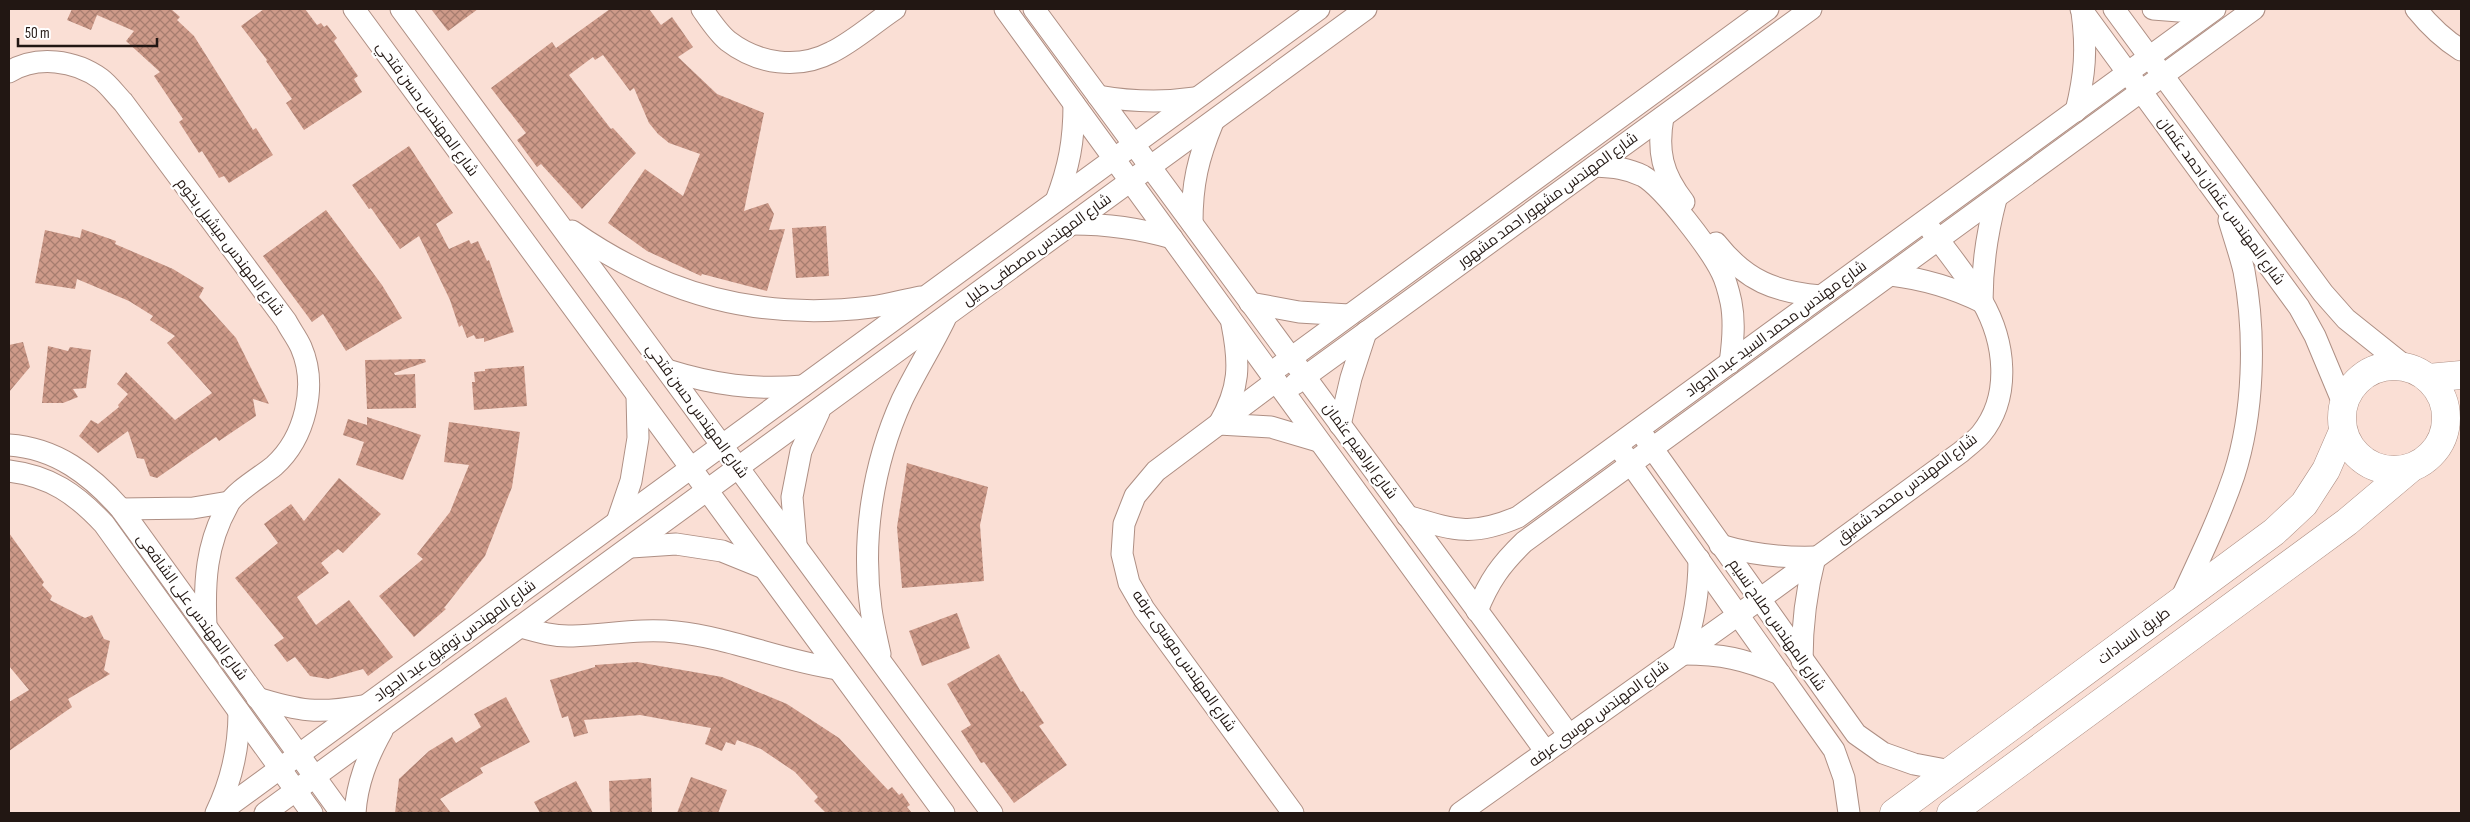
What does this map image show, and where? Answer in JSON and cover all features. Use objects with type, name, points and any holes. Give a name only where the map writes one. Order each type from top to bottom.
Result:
[{"type":"main road","points":[[2417,373],[2441,396],[2446,418],[2441,442],[2424,462],[2411,468],[2396,471],[2382,470],[2368,465],[2357,456],[2348,444],[2343,431],[2341,417],[2343,404],[2352,386],[2368,372],[2386,366],[2417,373],[2461,375]]},
{"type":"main road","name":"طريق السادات","points":[[1894,813],[2131,638],[2178,606],[2274,532],[2304,504],[2326,470],[2343,431]]},
{"type":"main road","points":[[2434,452],[2461,435]]},
{"type":"main road","points":[[1952,813],[2347,522],[2411,468]]},
{"type":"main road","points":[[2131,638],[2152,665]]},
{"type":"street","name":"شارع المهندس حسن فتحي","points":[[354,9],[944,813]]},
{"type":"street","name":"شارع المهندس حسن فتحي","points":[[401,9],[559,221],[992,813]]},
{"type":"street","points":[[702,9],[727,40],[750,55],[777,63],[806,62],[832,52],[895,9]]},
{"type":"street","name":"شارع ابراهيم عثمان","points":[[1004,9],[1546,752]]},
{"type":"street","name":"شارع ابراهيم عثمان","points":[[1034,9],[1569,735]]},
{"type":"street","name":"شارع المهندس مصطفى خليل","points":[[691,468],[1319,9]]},
{"type":"street","name":"شارع المهندس مصطفى خليل","points":[[708,491],[1366,9]]},
{"type":"street","name":"شارع المهندس مشهور احمد مشهور","points":[[1277,382],[1292,358],[1768,9]]},
{"type":"street","name":"شارع المهندس مشهور احمد مشهور","points":[[1277,382],[1305,377],[1811,9]]},
{"type":"street","points":[[2076,110],[2084,77],[2086,52],[2081,9]]},
{"type":"street","name":"شارع المهندس عثمان احمد عثمان","points":[[2081,9],[2299,307],[2315,336],[2343,404]]},
{"type":"street","name":"شارع المهندس عثمان احمد عثمان","points":[[2114,9],[2322,293],[2346,319],[2417,373]]},
{"type":"street","points":[[2153,9],[2179,11],[2211,9]]},
{"type":"street","name":"شارع مهندس محمد السيد عبد الجواد","points":[[1407,516],[1440,526],[1467,530],[1493,528],[1518,517],[2215,9]]},
{"type":"street","name":"شارع مهندس محمد السيد عبد الجواد","points":[[1477,611],[1488,584],[1504,561],[1524,542],[2164,77],[2254,9]]},
{"type":"street","points":[[2416,9],[2448,42],[2461,50]]},
{"type":"street","name":"شارع المهندس ميشيل بخوم","points":[[9,72],[18,67],[47,61],[77,65],[103,80],[123,102],[280,313],[301,348],[308,379],[306,410],[295,439],[276,464],[229,502],[212,542],[204,584],[206,626]]},
{"type":"street","points":[[1098,96],[1139,102],[1164,103],[1198,98]]},
{"type":"street","points":[[1056,201],[1068,170],[1074,138],[1074,104]]},
{"type":"street","points":[[1663,117],[1659,140],[1663,165],[1673,188],[1698,228],[1722,273],[1731,302],[1734,332],[1730,362]]},
{"type":"street","points":[[1192,223],[1192,188],[1200,153],[1214,120]]},
{"type":"street","points":[[1595,166],[1620,167],[1644,176],[1664,192],[1732,263],[1752,277],[1789,292],[1821,296]]},
{"type":"street","points":[[1891,275],[1923,279],[1953,288],[1982,302],[1982,267],[1987,232],[1996,199]]},
{"type":"street","points":[[2178,606],[2210,537],[2234,474],[2248,407],[2252,339],[2244,271],[2225,205]]},
{"type":"street","points":[[559,221],[604,253],[654,279],[707,297],[762,308],[817,312],[873,307],[928,295]]},
{"type":"street","name":"شارع المهندس محمد شفيق","points":[[1738,614],[1961,452],[1981,434],[1994,412],[2002,386],[2002,360],[1995,335],[1982,302],[1939,240],[1924,222]]},
{"type":"street","points":[[1072,224],[1106,224],[1139,228],[1172,238]]},
{"type":"street","points":[[2299,307],[2309,307],[2318,302],[2322,293]]},
{"type":"street","points":[[1250,302],[1299,312],[1349,315]]},
{"type":"street","points":[[882,662],[871,609],[868,556],[872,502],[884,450],[902,400],[947,316]]},
{"type":"street","points":[[1232,322],[1237,349],[1237,376],[1232,402],[1219,424],[1271,427],[1318,441]]},
{"type":"street","points":[[1340,425],[1351,378],[1366,332]]},
{"type":"street","points":[[667,370],[700,380],[734,387],[769,389],[803,386]]},
{"type":"street","name":"شارع المهندس موسى عرفه","points":[[1277,382],[1156,471],[1135,496],[1124,524],[1122,554],[1129,583],[1144,609],[1293,813]]},
{"type":"street","points":[[617,522],[632,472],[638,438],[637,394]]},
{"type":"street","points":[[796,544],[792,497],[801,451],[821,409]]},
{"type":"street","name":"شارع المهندس صلاح نسيم","points":[[1638,430],[1856,734],[1883,753],[1914,764],[1951,771]]},
{"type":"street","name":"شارع المهندس على الشافعى","points":[[9,445],[50,454],[77,468],[102,487],[121,509],[341,813]]},
{"type":"street","name":"شارع المهندس صلاح نسيم","points":[[1617,445],[1834,750],[1844,778],[1849,813]]},
{"type":"street","name":"شارع المهندس توفيق عبد الجواد","points":[[217,813],[691,468]]},
{"type":"street","name":"شارع المهندس على الشافعى","points":[[9,471],[26,473],[56,484],[82,501],[104,524],[312,813]]},
{"type":"street","name":"شارع المهندس توفيق عبد الجواد","points":[[265,813],[708,491]]},
{"type":"street","points":[[121,509],[184,508],[229,502]]},
{"type":"street","points":[[631,547],[676,544],[712,550],[764,568]]},
{"type":"street","points":[[1720,545],[1751,554],[1783,558],[1816,557],[1807,591],[1802,626],[1802,661]]},
{"type":"street","points":[[1699,560],[1699,592],[1694,623],[1683,654],[1717,654],[1750,661],[1782,675]]},
{"type":"street","name":"شارع المهندس موسى عرفه","points":[[1460,813],[1738,614]]},
{"type":"street","points":[[521,627],[546,634],[573,636],[636,631],[701,635],[747,645],[803,664],[838,669]]},
{"type":"street","points":[[257,698],[293,709],[330,712],[367,705]]},
{"type":"street","points":[[217,813],[227,790],[235,761],[239,712]]},
{"type":"street","points":[[355,813],[356,794],[366,759],[384,727]]},
{"type":"building","points":[[72,9],[171,9],[180,17],[177,20],[194,36],[253,130],[256,128],[273,155],[229,183],[224,176],[219,178],[202,151],[199,153],[179,122],[183,119],[154,76],[160,72],[126,41],[134,31],[97,15],[91,30],[67,20]]},
{"type":"building","points":[[264,9],[305,9],[317,25],[321,23],[324,27],[327,25],[337,38],[334,41],[358,76],[354,79],[362,92],[304,130],[286,103],[292,99],[267,60],[241,26]]},
{"type":"building","points":[[431,9],[478,9],[448,31]]},
{"type":"building","points":[[610,9],[649,9],[661,25],[672,17],[693,47],[678,57],[717,94],[764,113],[744,211],[768,203],[774,214],[769,230],[785,229],[767,291],[702,274],[701,276],[647,251],[608,223],[645,169],[683,196],[700,154],[669,143],[658,134],[649,123],[634,88],[630,91],[603,55],[595,60],[593,57],[569,75],[611,129],[613,128],[636,153],[582,209],[541,164],[537,167],[517,140],[526,133],[491,88],[552,42],[556,48]]},
{"type":"building","points":[[409,146],[453,213],[436,224],[449,249],[469,240],[471,244],[478,241],[487,261],[489,260],[514,332],[484,342],[484,338],[476,339],[474,335],[467,338],[462,325],[459,327],[450,300],[419,236],[400,249],[352,185]]},
{"type":"building","points":[[326,210],[382,285],[402,318],[346,351],[323,314],[312,322],[263,256]]},
{"type":"building","points":[[826,226],[829,276],[796,278],[792,228]]},
{"type":"building","points":[[82,229],[116,241],[115,244],[173,269],[204,288],[199,297],[236,338],[269,404],[253,399],[256,416],[219,441],[216,437],[157,478],[150,476],[144,459],[137,458],[128,431],[98,453],[79,436],[91,420],[98,424],[119,407],[118,405],[128,394],[117,384],[126,372],[175,420],[212,393],[167,343],[175,336],[150,320],[153,316],[129,301],[77,279],[75,289],[35,283],[45,230],[80,238]]},
{"type":"building","points":[[23,342],[30,367],[9,392],[9,345]]},
{"type":"building","points":[[48,346],[68,351],[70,347],[91,350],[86,388],[73,389],[78,397],[63,403],[42,403]]},
{"type":"building","points":[[425,359],[426,362],[394,373],[395,375],[415,374],[416,408],[367,409],[365,360]]},
{"type":"building","points":[[524,366],[527,406],[474,410],[472,382],[475,382],[474,372],[485,371],[485,369]]},
{"type":"building","points":[[367,417],[421,435],[403,480],[356,465],[364,442],[343,435],[348,419],[367,425]]},
{"type":"building","points":[[449,422],[520,432],[512,487],[485,556],[444,608],[446,609],[414,637],[379,596],[423,559],[417,554],[450,512],[469,465],[444,462]]},
{"type":"building","points":[[907,463],[988,487],[980,525],[984,581],[902,588],[897,527]]},
{"type":"building","points":[[339,478],[381,514],[343,553],[338,549],[321,563],[329,573],[297,597],[316,625],[349,600],[393,657],[368,676],[363,669],[328,679],[310,676],[295,657],[287,662],[274,645],[284,638],[235,578],[278,543],[264,524],[291,504],[304,521]]},
{"type":"building","points":[[9,533],[44,582],[42,585],[52,596],[50,600],[85,618],[92,615],[104,639],[110,641],[104,670],[110,674],[68,699],[72,707],[9,751],[9,702],[29,690],[9,666]]},
{"type":"building","points":[[957,613],[970,648],[922,666],[909,631]]},
{"type":"building","points":[[999,654],[1021,692],[1023,691],[1044,723],[1039,726],[1067,765],[1014,803],[984,762],[981,763],[961,731],[971,725],[947,684]]},
{"type":"building","points":[[637,662],[722,677],[787,704],[839,738],[888,790],[892,787],[899,795],[902,793],[910,805],[907,807],[912,813],[826,813],[814,801],[818,797],[795,772],[761,749],[737,740],[735,745],[726,742],[722,751],[705,744],[711,728],[640,715],[584,720],[588,733],[574,737],[568,716],[562,718],[550,680],[595,667],[595,665]]},
{"type":"building","points":[[506,697],[530,742],[480,768],[483,773],[440,799],[451,813],[395,813],[399,779],[429,751],[452,737],[456,743],[481,727],[474,714]]},
{"type":"building","points":[[691,777],[727,790],[718,813],[677,813]]},
{"type":"building","points":[[651,778],[652,813],[610,813],[609,781]]},
{"type":"building","points":[[576,781],[593,813],[540,813],[534,802]]}]
